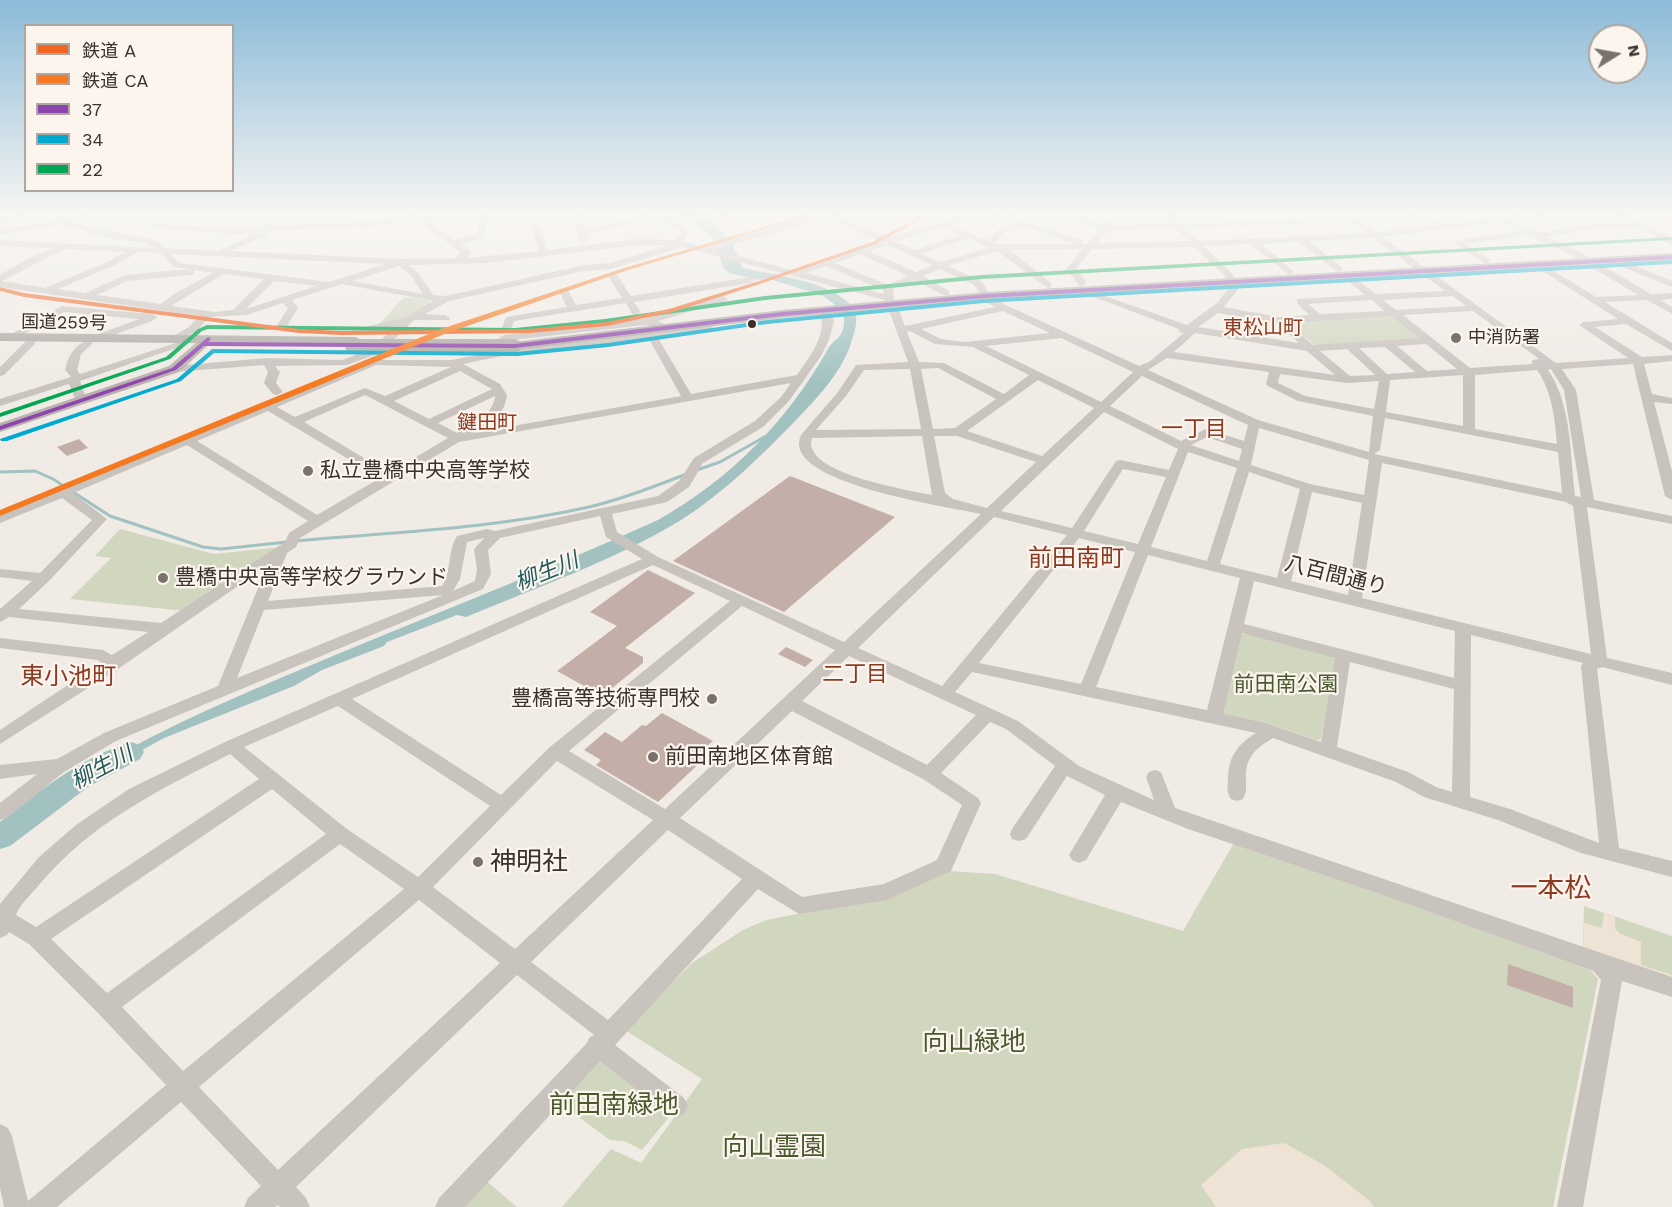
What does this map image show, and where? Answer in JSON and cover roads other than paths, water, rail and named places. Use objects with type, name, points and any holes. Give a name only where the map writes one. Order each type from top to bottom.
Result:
[{"type":"highway","name":"国道259号","points":[[890,296],[987,294],[1354,271]]},
{"type":"highway","name":"国道259号","points":[[1231,278],[1289,272],[1342,272]]},
{"type":"highway","name":"国道259号","points":[[508,340],[708,324],[852,304],[890,296],[946,293],[987,294],[1048,285],[1081,287]]},
{"type":"highway","name":"国道259号","points":[[4,338],[354,343],[508,340],[657,331],[824,308]]},
{"type":"highway","name":"国道259号","points":[[4,338],[32,342],[93,340]]},
{"type":"main road","points":[[0,428],[174,369],[205,342]]},
{"type":"street","points":[[0,279],[13,271]]},
{"type":"street","points":[[48,290],[93,271]]},
{"type":"street","points":[[84,297],[125,278],[184,271]]},
{"type":"street","points":[[77,377],[71,370],[72,358],[81,347],[152,317],[177,296],[221,271]]},
{"type":"street","points":[[225,271],[332,285]]},
{"type":"street","points":[[288,278],[300,271]]},
{"type":"street","points":[[0,284],[205,315],[236,314],[375,271]]},
{"type":"street","points":[[411,271],[428,294],[428,298]]},
{"type":"street","points":[[344,282],[428,298],[446,299],[569,271]]},
{"type":"street","points":[[784,271],[890,296]]},
{"type":"street","points":[[795,274],[803,271]]},
{"type":"street","points":[[841,271],[890,296],[906,329],[915,365],[939,495],[948,502]]},
{"type":"street","points":[[905,271],[946,293]]},
{"type":"street","points":[[890,296],[916,276],[927,271]]},
{"type":"street","points":[[954,271],[978,283],[989,300],[1060,335],[1256,415],[1375,454]]},
{"type":"street","points":[[1029,271],[1048,285]]},
{"type":"street","points":[[1072,271],[1081,287],[1189,329],[1311,348],[1428,341]]},
{"type":"street","points":[[1142,369],[1144,361],[1181,330],[1189,329],[1215,309],[1235,291],[1231,278],[1224,271]]},
{"type":"street","points":[[1420,271],[1510,337],[1549,368],[1569,390],[1573,403],[1578,498],[1599,662],[1589,666],[1610,854]]},
{"type":"street","points":[[1548,271],[1672,348]]},
{"type":"street","points":[[1605,271],[1672,311]]},
{"type":"street","points":[[1641,271],[1672,284]]},
{"type":"street","points":[[1342,272],[1469,373]]},
{"type":"street","points":[[236,314],[273,276]]},
{"type":"street","points":[[614,277],[636,312]]},
{"type":"street","points":[[508,340],[510,319],[750,280]]},
{"type":"street","points":[[565,293],[573,309]]},
{"type":"street","points":[[1317,317],[1300,302],[1450,293]]},
{"type":"street","points":[[987,294],[1254,423],[1375,454],[1672,520]]},
{"type":"street","points":[[1595,300],[1672,296]]},
{"type":"street","points":[[174,369],[264,358],[335,363],[360,358],[376,351],[410,319],[446,299]]},
{"type":"street","points":[[384,401],[508,340],[645,322],[723,299]]},
{"type":"street","points":[[281,327],[294,308],[286,300]]},
{"type":"street","points":[[260,606],[446,590],[452,581],[457,550],[462,539],[487,533],[495,535],[662,499],[681,488],[694,465],[759,424],[784,399],[816,356],[824,340],[829,321],[824,308]]},
{"type":"street","points":[[906,329],[1004,308]]},
{"type":"street","points":[[1215,309],[1279,320],[1470,308]]},
{"type":"street","points":[[4,338],[62,309],[152,317]]},
{"type":"street","points":[[0,403],[179,341],[205,315]]},
{"type":"street","points":[[373,328],[410,319],[445,318]]},
{"type":"street","points":[[1279,320],[1347,380]]},
{"type":"street","points":[[1628,321],[1584,325],[1640,361],[1672,496]]},
{"type":"street","points":[[645,322],[657,331],[688,398]]},
{"type":"street","points":[[657,331],[700,330],[710,328],[708,324]]},
{"type":"street","points":[[906,329],[939,342],[974,344],[1060,335]]},
{"type":"street","points":[[257,1207],[791,704],[846,649],[1142,369],[1153,364],[1190,333],[1189,329]]},
{"type":"street","points":[[0,373],[32,342]]},
{"type":"street","points":[[974,344],[1184,447],[1307,488],[1371,501]]},
{"type":"street","points":[[1388,344],[1426,376]]},
{"type":"street","points":[[1350,346],[1385,378]]},
{"type":"street","points":[[1165,354],[1347,380],[1672,358]]},
{"type":"street","points":[[264,358],[274,372],[270,383],[277,392]]},
{"type":"street","points":[[0,519],[374,363],[456,365],[500,390],[501,400],[495,412],[458,438],[317,521],[289,544],[166,629],[0,738]]},
{"type":"street","points":[[808,434],[860,368],[940,365],[1003,398]]},
{"type":"street","points":[[1549,368],[1556,396],[1562,449],[1578,498]]},
{"type":"street","points":[[1275,370],[1272,384],[1296,397],[1562,449]]},
{"type":"street","points":[[1469,373],[1469,431]]},
{"type":"street","points":[[958,432],[1037,375]]},
{"type":"street","points":[[77,377],[74,381],[81,401]]},
{"type":"street","points":[[294,422],[365,391],[458,438],[799,378]]},
{"type":"street","points":[[1354,602],[1371,501],[1385,378]]},
{"type":"street","points":[[429,423],[500,390]]},
{"type":"street","points":[[1647,397],[1672,401]]},
{"type":"street","points":[[268,406],[390,479]]},
{"type":"street","points":[[1212,567],[1244,467],[1254,423]]},
{"type":"street","points":[[808,434],[958,432],[1044,461]]},
{"type":"street","points":[[1086,692],[1186,443],[1206,433],[1248,447]]},
{"type":"street","name":"八百間通り","points":[[808,434],[803,447],[811,461],[823,469],[852,480],[1672,679]]},
{"type":"street","points":[[187,440],[317,521]]},
{"type":"street","points":[[945,694],[1076,533],[1120,464],[1173,475]]},
{"type":"street","points":[[1283,584],[1307,488]]},
{"type":"street","points":[[3,614],[44,578],[100,519],[69,491]]},
{"type":"street","points":[[1578,498],[1672,512]]},
{"type":"street","points":[[605,511],[611,534],[646,557],[988,713],[1012,725],[1065,765],[1117,792],[1167,812],[1600,964],[1672,987]]},
{"type":"street","points":[[0,813],[58,767],[110,737],[478,586],[484,581],[485,573],[482,549],[495,535]]},
{"type":"street","points":[[225,689],[289,544]]},
{"type":"street","points":[[297,1207],[106,1006],[36,938],[1,921],[9,906],[46,864],[83,830],[135,794],[231,746],[646,557]]},
{"type":"street","points":[[0,573],[44,578]]},
{"type":"street","points":[[1213,719],[1248,576]]},
{"type":"street","points":[[38,1207],[419,888],[556,752],[740,600]]},
{"type":"street","points":[[3,614],[166,629]]},
{"type":"street","points":[[1236,627],[1462,686]]},
{"type":"street","points":[[1461,802],[1463,629]]},
{"type":"street","points":[[0,643],[103,655],[112,665]]},
{"type":"street","points":[[1328,750],[1343,655]]},
{"type":"street","points":[[968,666],[1272,731],[1402,777],[1430,792],[1503,813],[1557,837],[1610,854],[1672,869]]},
{"type":"street","points":[[338,698],[503,805]]},
{"type":"street","points":[[556,752],[668,820],[799,906],[887,892],[944,865],[972,803],[929,774],[791,704]]},
{"type":"street","points":[[929,774],[988,713]]},
{"type":"street","points":[[1237,794],[1236,768],[1242,751],[1246,746],[1272,731]]},
{"type":"street","points":[[231,746],[340,834],[419,888],[516,961],[676,1106]]},
{"type":"street","points":[[0,772],[54,765],[58,767]]},
{"type":"street","points":[[1019,834],[1065,765]]},
{"type":"street","points":[[1155,777],[1167,812]]},
{"type":"street","points":[[36,938],[271,780]]},
{"type":"street","points":[[1079,855],[1117,792]]},
{"type":"street","points":[[106,1006],[340,834]]},
{"type":"street","points":[[448,1207],[755,879]]},
{"type":"street","points":[[1570,1207],[1612,978],[1600,964]]},
{"type":"street","points":[[0,1136],[17,1207]]},
{"type":"water","points":[[727,271],[759,271],[827,289],[854,308],[856,324],[846,356],[820,394],[756,460],[728,485],[681,520],[655,535],[575,573],[466,617],[457,615],[387,642],[384,646],[322,670],[294,686],[164,738],[97,775],[79,779],[156,735],[236,697],[658,520],[709,486],[733,467],[775,425],[812,376],[830,345],[840,335],[844,318],[836,306],[818,294],[766,278],[760,280]]},
{"type":"waterway","points":[[697,470],[720,462],[768,435]]},
{"type":"waterway","points":[[0,472],[35,471],[53,479],[110,516],[203,547],[221,549],[287,542]]},
{"type":"waterway","points":[[294,541],[442,529],[552,514],[613,500],[684,475]]},
{"type":"waterway","name":"柳生川","points":[[0,838],[78,780],[131,752]]},
{"type":"rail line","name":"CA","points":[[0,513],[444,331],[619,271]]},
{"type":"rail line","name":"A","points":[[0,289],[24,295],[299,331],[342,333],[529,331],[607,324],[671,311],[792,271]]},
{"type":"place","name":"中消防署","points":[[1456,338]]},
{"type":"place","name":"私立豊橋中央高等学校","points":[[308,471]]},
{"type":"place","name":"豊橋中央高等学校グラウンド","points":[[163,578]]},
{"type":"place","name":"豊橋高等技術専門校","points":[[712,699]]},
{"type":"place","name":"前田南地区体育館","points":[[653,757]]},
{"type":"place","name":"神明社","points":[[478,862]]},
{"type":"district","name":"東松山町","points":[[1263,328]]},
{"type":"district","name":"鍵田町","points":[[487,423]]},
{"type":"district","name":"一丁目","points":[[1194,430]]},
{"type":"district","name":"前田南町","points":[[1076,559]]},
{"type":"district","name":"二丁目","points":[[855,675]]},
{"type":"district","name":"東小池町","points":[[68,677]]},
{"type":"district","name":"一本松","points":[[1551,889]]},
{"type":"park label","name":"前田南公園","points":[[1286,685]]},
{"type":"park label","name":"向山緑地","points":[[974,1042]]},
{"type":"park label","name":"前田南緑地","points":[[614,1105]]},
{"type":"park label","name":"向山霊園","points":[[774,1147]]}]
